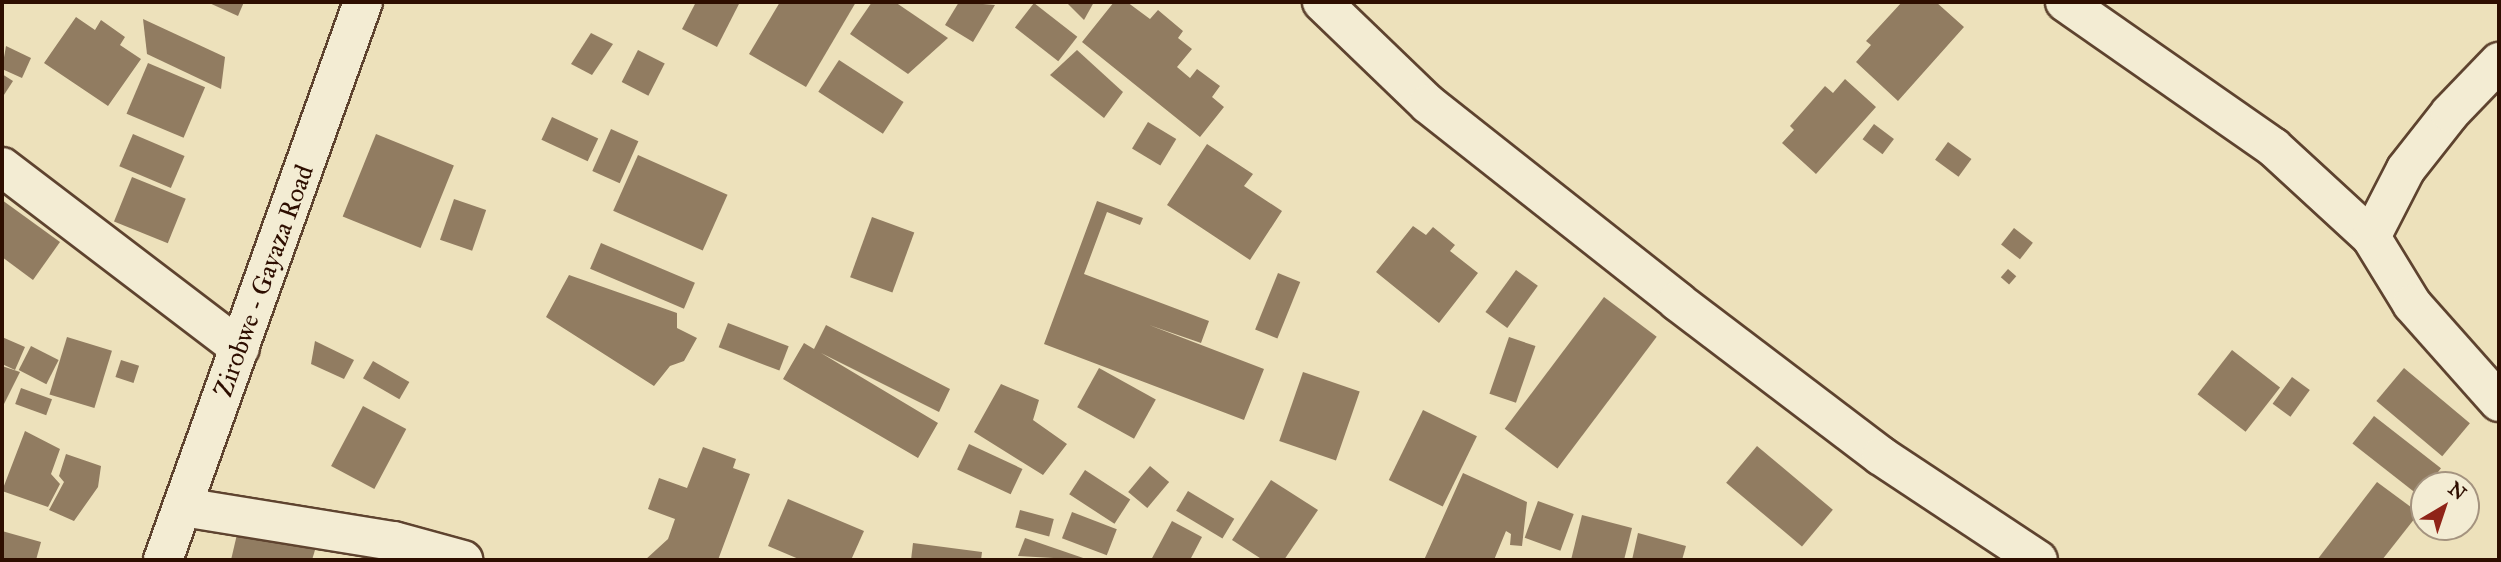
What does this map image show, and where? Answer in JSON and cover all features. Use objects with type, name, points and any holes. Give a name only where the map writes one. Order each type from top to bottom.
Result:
[{"type":"street","name":"Zirobwe - Gayaza Road","points":[[163,560],[363,2]]},
{"type":"street","points":[[1322,2],[1428,104],[1677,301],[1881,456],[2038,560]]},
{"type":"street","points":[[2065,2],[2273,147],[2371,237],[2412,304],[2499,402]]},
{"type":"street","points":[[2371,237],[2406,169],[2450,113],[2499,62]]},
{"type":"street","points":[[2,167],[240,348]]},
{"type":"street","points":[[183,507],[394,541],[463,560]]},
{"type":"building","points":[[207,2],[244,2],[238,16]]},
{"type":"building","points":[[696,2],[740,2],[717,47],[682,29]]},
{"type":"building","points":[[780,2],[856,2],[806,87],[749,54]]},
{"type":"building","points":[[872,2],[895,2],[948,38],[908,74],[850,34]]},
{"type":"building","points":[[959,2],[995,5],[973,42],[945,25]]},
{"type":"building","points":[[1066,2],[1094,2],[1084,20]]},
{"type":"building","points":[[1114,2],[1127,2],[1150,19],[1158,10],[1183,31],[1178,38],[1192,49],[1177,67],[1190,78],[1197,69],[1220,86],[1212,97],[1224,107],[1200,137],[1082,42]]},
{"type":"building","points":[[1902,2],[1936,2],[1964,27],[1898,101],[1856,62],[1871,45],[1866,41]]},
{"type":"building","points":[[1034,3],[1077,37],[1058,61],[1015,27]]},
{"type":"building","points":[[76,17],[95,30],[101,20],[125,37],[120,45],[141,59],[108,106],[44,63]]},
{"type":"building","points":[[143,19],[225,57],[221,89],[147,54]]},
{"type":"building","points":[[591,33],[613,44],[592,75],[571,64]]},
{"type":"building","points":[[6,46],[31,58],[22,78],[2,69]]},
{"type":"building","points":[[638,50],[665,64],[648,96],[622,82]]},
{"type":"building","points":[[1077,50],[1123,92],[1104,118],[1050,75]]},
{"type":"building","points":[[839,60],[904,102],[883,134],[818,92]]},
{"type":"building","points":[[148,63],[205,87],[184,138],[127,114]]},
{"type":"building","points":[[2,74],[13,81],[2,98]]},
{"type":"building","points":[[1845,79],[1876,107],[1816,174],[1782,143],[1794,130],[1790,126],[1825,86],[1833,93]]},
{"type":"building","points":[[552,117],[598,139],[588,161],[541,140]]},
{"type":"building","points":[[1148,122],[1176,139],[1160,166],[1132,149]]},
{"type":"building","points":[[1874,124],[1894,139],[1883,154],[1863,139]]},
{"type":"building","points":[[611,129],[638,141],[620,183],[592,171]]},
{"type":"building","points":[[133,134],[185,156],[171,188],[119,166]]},
{"type":"building","points":[[376,134],[454,165],[421,248],[343,217]]},
{"type":"building","points":[[1948,142],[1971,159],[1959,177],[1935,160]]},
{"type":"building","points":[[1207,144],[1253,174],[1244,186],[1282,211],[1250,260],[1167,205]]},
{"type":"building","points":[[638,155],[728,195],[703,251],[613,211]]},
{"type":"building","points":[[132,177],[186,199],[168,243],[114,222]]},
{"type":"building","points":[[454,199],[486,210],[472,251],[440,240]]},
{"type":"building","points":[[2,200],[60,242],[33,280],[2,257]]},
{"type":"building","points":[[1097,201],[1143,218],[1140,225],[1107,212],[1084,274],[1209,321],[1201,343],[1149,325],[1264,369],[1244,420],[1044,344]]},
{"type":"building","points":[[872,217],[914,232],[892,293],[850,277]]},
{"type":"building","points":[[1413,226],[1426,235],[1433,227],[1455,245],[1450,251],[1478,273],[1439,323],[1376,272]]},
{"type":"building","points":[[2014,228],[2033,243],[2020,259],[2001,245]]},
{"type":"building","points":[[601,243],[695,283],[684,309],[590,269]]},
{"type":"building","points":[[2008,269],[2016,276],[2009,285],[2001,277]]},
{"type":"building","points":[[1516,270],[1538,286],[1507,328],[1485,312]]},
{"type":"building","points":[[1278,273],[1300,282],[1277,339],[1255,330]]},
{"type":"building","points":[[569,275],[677,313],[677,328],[697,338],[684,361],[670,366],[654,386],[546,317]]},
{"type":"building","points":[[1604,297],[1657,337],[1557,468],[1505,429]]},
{"type":"building","points":[[728,323],[789,346],[779,371],[719,347]]},
{"type":"building","points":[[826,325],[950,389],[939,412],[821,353],[938,423],[918,458],[783,379],[804,343],[814,349]]},
{"type":"building","points":[[2,337],[25,347],[15,370],[2,364]]},
{"type":"building","points":[[67,337],[112,351],[94,408],[49,394]]},
{"type":"building","points":[[1509,337],[1535,346],[1516,403],[1489,394]]},
{"type":"building","points":[[315,341],[354,360],[344,379],[311,364]]},
{"type":"building","points":[[31,346],[59,360],[46,384],[19,370]]},
{"type":"building","points":[[2232,350],[2280,388],[2246,432],[2198,394]]},
{"type":"building","points":[[121,360],[139,366],[134,383],[115,377]]},
{"type":"building","points":[[373,361],[409,382],[399,399],[363,378]]},
{"type":"building","points":[[2,366],[20,372],[2,408]]},
{"type":"building","points":[[1099,368],[1156,400],[1134,439],[1077,407]]},
{"type":"building","points":[[2404,368],[2470,423],[2442,456],[2376,401]]},
{"type":"building","points":[[1303,372],[1360,392],[1336,461],[1279,441]]},
{"type":"building","points":[[2292,377],[2310,390],[2290,417],[2273,404]]},
{"type":"building","points":[[1001,384],[1039,400],[1033,420],[1067,444],[1043,475],[974,432]]},
{"type":"building","points":[[21,388],[52,399],[46,415],[15,404]]},
{"type":"building","points":[[363,406],[406,429],[374,489],[331,466]]},
{"type":"building","points":[[1423,410],[1477,436],[1443,506],[1389,480]]},
{"type":"building","points":[[2374,416],[2441,468],[2439,471],[2410,471],[2410,489],[2352,444]]},
{"type":"building","points":[[25,431],[60,449],[51,474],[60,484],[48,507],[2,491]]},
{"type":"building","points":[[969,444],[1022,469],[1011,494],[957,469]]},
{"type":"building","points":[[1757,446],[1833,510],[1802,546],[1726,483]]},
{"type":"building","points":[[703,447],[736,459],[733,468],[750,474],[718,560],[645,560],[668,539],[675,519],[648,509],[659,478],[687,488]]},
{"type":"building","points":[[66,454],[101,466],[98,487],[74,521],[49,510],[64,482],[59,476]]},
{"type":"building","points":[[1150,466],[1169,482],[1147,508],[1128,492]]},
{"type":"building","points":[[1085,470],[1130,499],[1114,524],[1069,494]]},
{"type":"building","points":[[1463,473],[1527,502],[1522,546],[1510,545],[1511,534],[1506,531],[1494,560],[1424,560]]},
{"type":"building","points":[[1271,480],[1318,510],[1284,560],[1263,560],[1232,540]]},
{"type":"building","points":[[2377,482],[2410,506],[2410,524],[2382,560],[2317,560]]},
{"type":"building","points":[[1188,491],[1234,519],[1222,539],[1176,511]]},
{"type":"building","points":[[788,499],[864,531],[851,560],[801,560],[768,546]]},
{"type":"building","points":[[1538,501],[1574,514],[1560,551],[1525,538]]},
{"type":"building","points":[[1020,510],[1054,519],[1049,536],[1015,527]]},
{"type":"building","points":[[1072,512],[1117,529],[1107,555],[1062,538]]},
{"type":"building","points":[[1582,515],[1632,528],[1624,560],[1571,560]]},
{"type":"building","points":[[1172,521],[1202,537],[1190,560],[1151,560]]},
{"type":"building","points":[[238,530],[315,550],[312,560],[231,560]]},
{"type":"building","points":[[2,531],[41,542],[36,560],[2,560]]},
{"type":"building","points":[[1638,533],[1686,546],[1682,560],[1632,560]]},
{"type":"building","points":[[1025,538],[1089,560],[1018,556]]},
{"type":"building","points":[[913,543],[982,552],[981,560],[911,560]]}]
